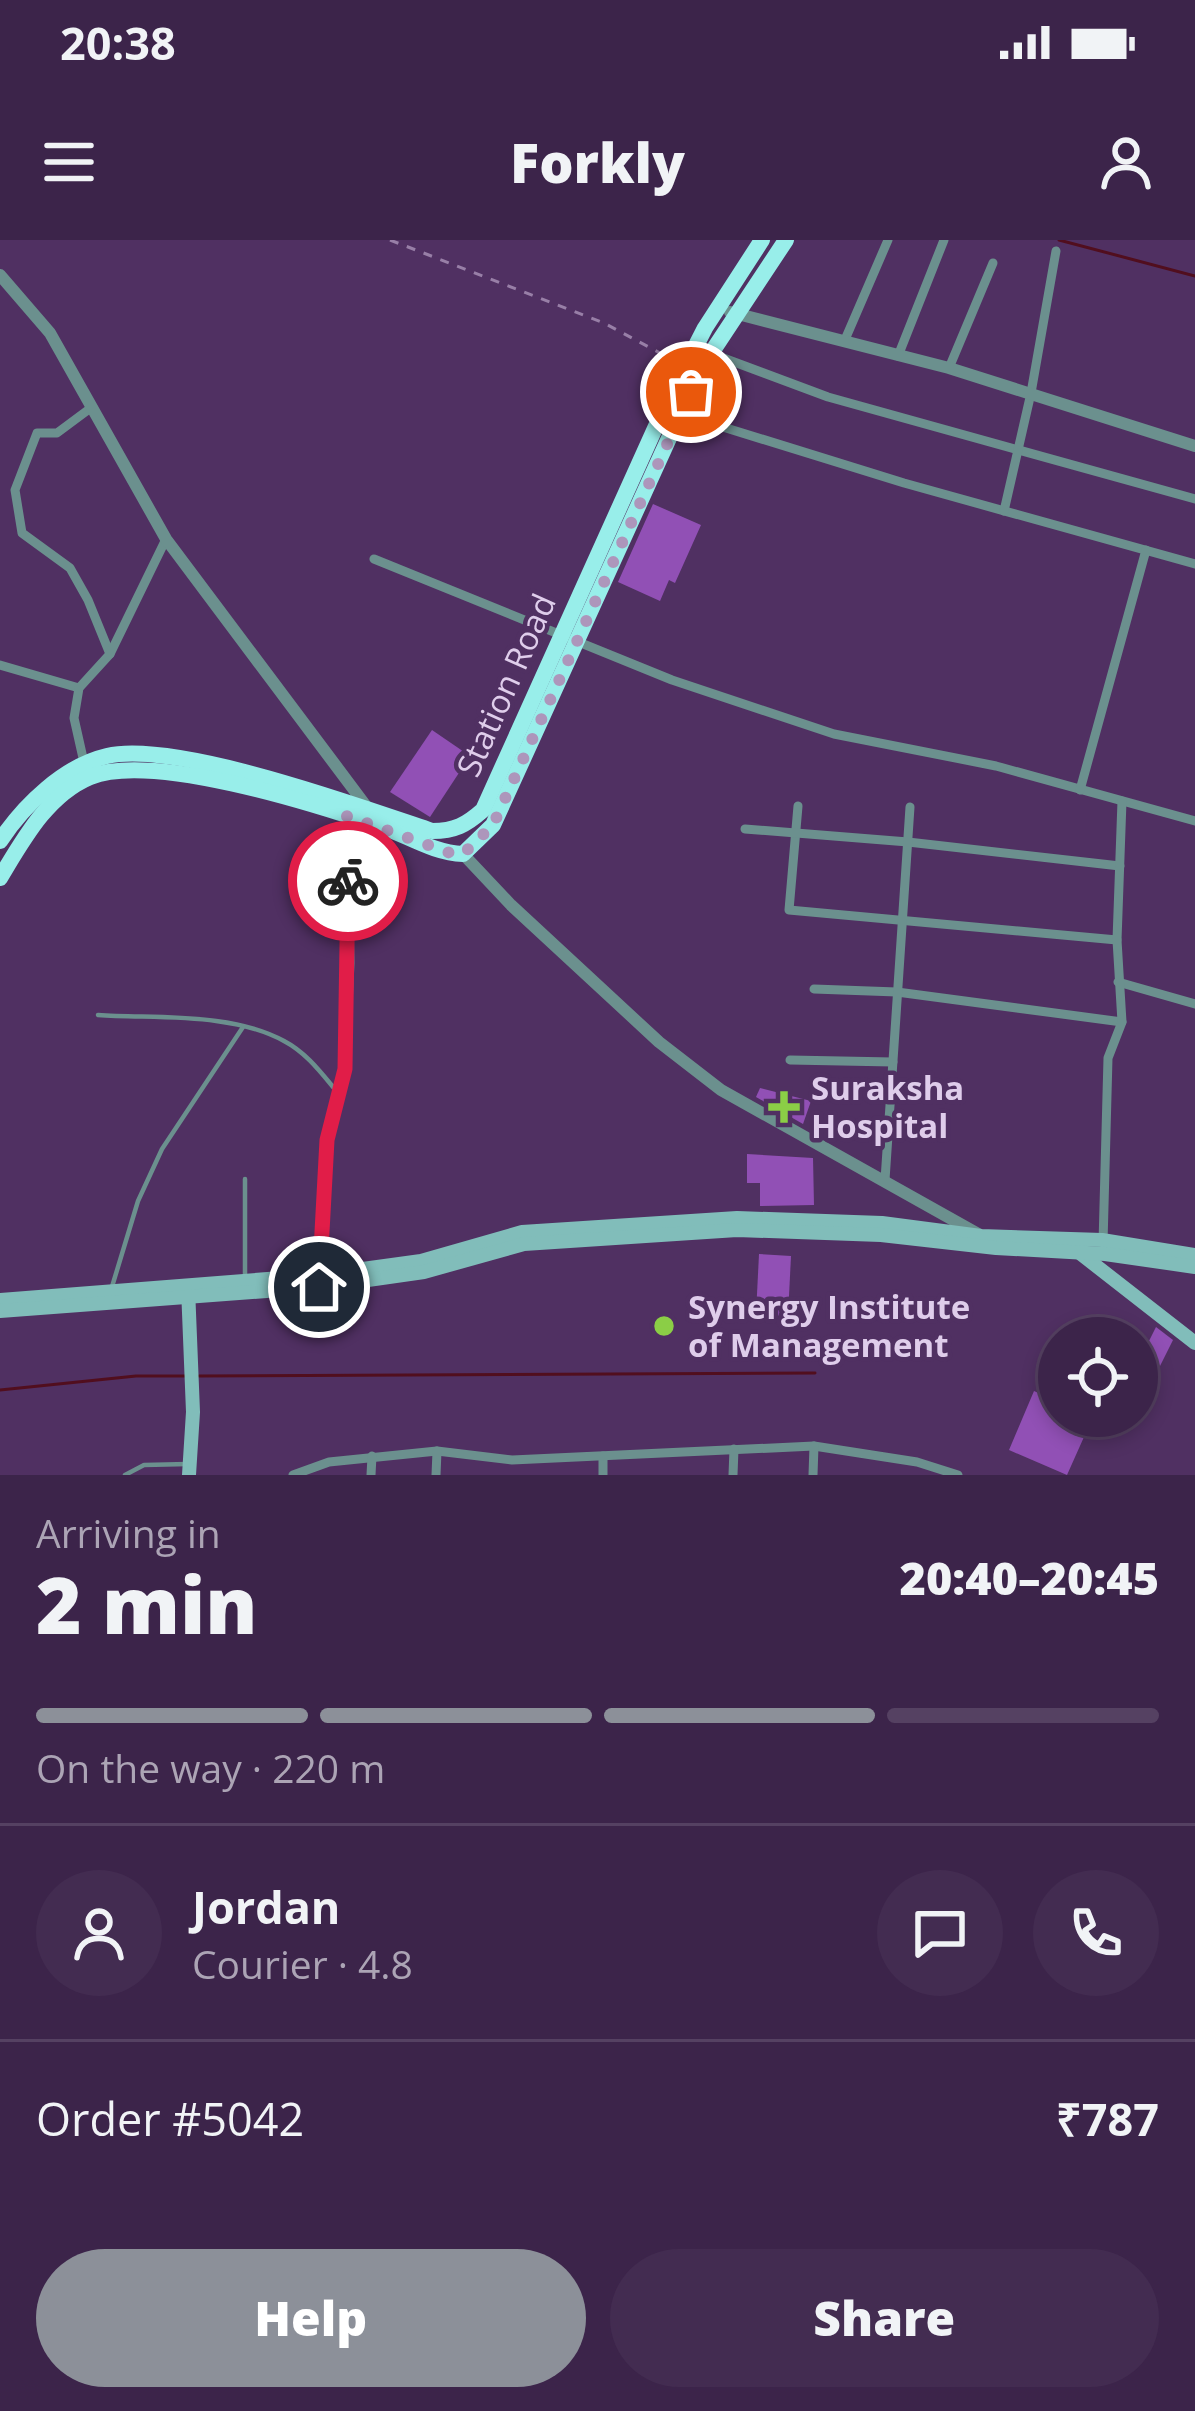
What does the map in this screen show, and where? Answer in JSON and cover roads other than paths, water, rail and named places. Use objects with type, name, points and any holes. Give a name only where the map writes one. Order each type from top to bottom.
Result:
[{"type":"highway","name":"Station Road","points":[[1,837],[45,789],[87,771],[143,768],[195,775],[380,826],[441,852],[463,854],[493,825],[762,240]]},
{"type":"highway","name":"Station Road","points":[[0,878],[23,839],[55,800],[108,756],[142,753],[194,760],[432,831],[452,831],[467,824],[483,809],[685,366],[786,240]]},
{"type":"main road","points":[[0,1300],[319,1281],[478,1248],[522,1232],[736,1218],[882,1223],[1060,1240],[1195,1267]]},
{"type":"main road","points":[[478,1248],[737,1230],[881,1235],[1078,1252],[1104,1247],[1195,1256]]},
{"type":"main road","points":[[1060,1240],[1195,1343]]},
{"type":"main road","points":[[188,1289],[244,1280],[319,1281]]},
{"type":"main road","points":[[188,1289],[193,1412],[189,1470]]},
{"type":"main road","points":[[0,1311],[110,1295]]},
{"type":"street","points":[[844,342],[887,240]]},
{"type":"street","points":[[898,356],[944,240]]},
{"type":"street","points":[[1004,511],[1056,250]]},
{"type":"street","points":[[949,368],[993,262]]},
{"type":"street","points":[[0,275],[50,333],[166,539],[380,826]]},
{"type":"street","points":[[726,310],[949,368],[1195,446]]},
{"type":"street","points":[[710,353],[828,397],[1195,499]]},
{"type":"street","points":[[92,407],[57,433],[37,433],[15,490],[22,533],[70,568],[110,654]]},
{"type":"street","points":[[681,414],[1195,564]]},
{"type":"street","points":[[0,508],[18,510]]},
{"type":"street","points":[[87,771],[74,718],[79,688],[110,654],[166,539]]},
{"type":"street","points":[[1080,790],[1146,550]]},
{"type":"street","points":[[374,559],[672,680],[834,734],[997,766],[1195,821]]},
{"type":"street","points":[[0,665],[79,688]]},
{"type":"street","points":[[1104,1247],[1108,1058],[1122,1022],[1117,940],[1122,801]]},
{"type":"street","points":[[798,806],[789,910],[1117,940]]},
{"type":"street","points":[[885,1180],[910,807]]},
{"type":"street","points":[[319,1281],[327,1140],[345,1069],[350,963],[347,816]]},
{"type":"street","points":[[745,830],[908,842],[1120,866]]},
{"type":"street","points":[[1,837],[23,839]]},
{"type":"street","points":[[463,854],[643,1027],[721,1090],[885,1180],[996,1248]]},
{"type":"street","points":[[1118,982],[1195,1004]]},
{"type":"street","points":[[814,989],[898,992],[1122,1022]]},
{"type":"street","points":[[790,1060],[892,1062]]},
{"type":"street","points":[[813,1475],[814,1446]]},
{"type":"street","points":[[293,1475],[329,1462],[436,1451],[512,1460],[814,1446],[917,1462],[958,1475]]},
{"type":"street","points":[[734,1449],[734,1475]]},
{"type":"street","points":[[436,1451],[436,1475]]},
{"type":"street","points":[[371,1475],[372,1456]]},
{"type":"street","points":[[603,1456],[603,1475]]},
{"type":"street","points":[[512,1460],[512,1475]]},
{"type":"lane","points":[[98,1015],[243,1028],[283,1040],[310,1060],[340,1094]]},
{"type":"lane","points":[[110,1295],[138,1201],[161,1149],[243,1028]]},
{"type":"lane","points":[[244,1280],[245,1179]]},
{"type":"lane","points":[[125,1475],[144,1465],[189,1470]]},
{"type":"waterway","points":[[1059,240],[1195,276]]},
{"type":"waterway","points":[[199,1376],[815,1373]]},
{"type":"waterway","points":[[0,1390],[136,1376],[189,1376]]},
{"type":"place","name":"Suraksha Hospital","points":[[784,1107]]},
{"type":"place","name":"Synergy Institute of Management","points":[[664,1326]]}]
